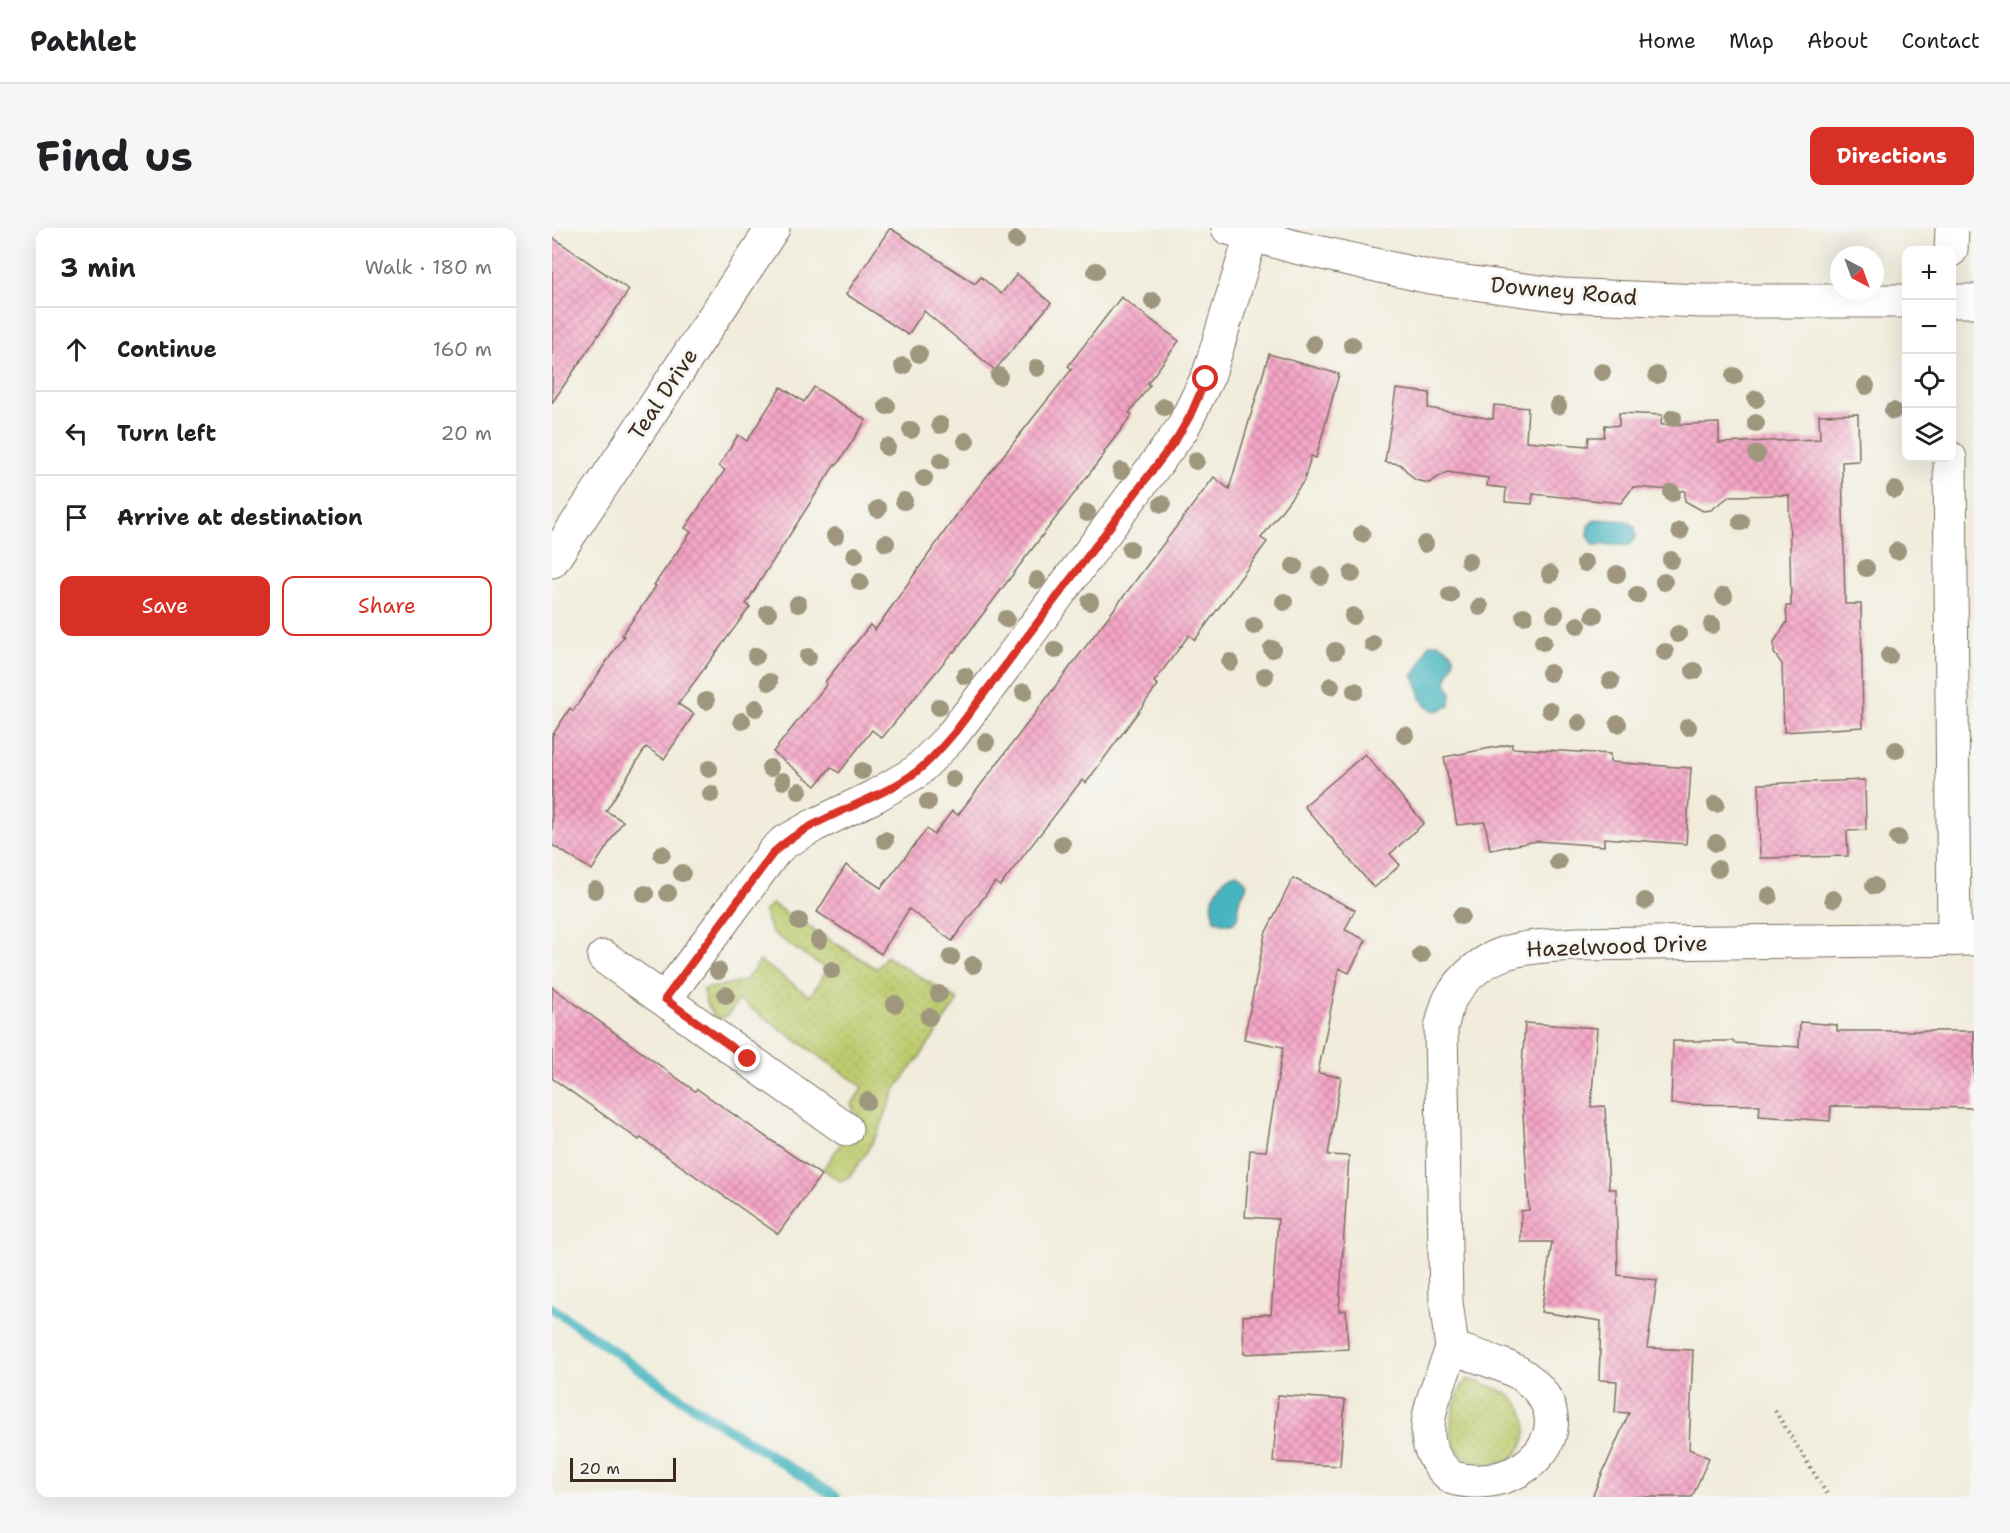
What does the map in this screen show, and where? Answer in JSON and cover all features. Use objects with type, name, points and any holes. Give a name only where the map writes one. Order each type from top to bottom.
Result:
[{"type":"street","name":"Teal Drive","points":[[552,561],[773,228]]},
{"type":"street","points":[[1951,246],[1952,228]]},
{"type":"street","points":[[665,999],[783,843],[875,796],[916,772],[931,760],[990,686],[1182,429],[1209,374],[1239,232]]},
{"type":"street","name":"Downey Road","points":[[1239,232],[1430,277],[1562,295],[1701,301],[1902,301]]},
{"type":"street","points":[[1956,301],[1974,301]]},
{"type":"street","points":[[1950,462],[1964,939]]},
{"type":"street","name":"Hazelwood Drive","points":[[1452,1348],[1524,1376],[1539,1390],[1549,1408],[1552,1428],[1548,1448],[1538,1467],[1523,1480],[1505,1489],[1484,1490],[1464,1485],[1447,1474],[1435,1458],[1428,1439],[1428,1419],[1452,1348],[1446,1302],[1441,1028],[1450,998],[1470,973],[1496,955],[1526,947],[1576,944],[1964,939]]},
{"type":"street","points":[[604,957],[846,1129]]},
{"type":"path","points":[[1774,1411],[1829,1497]]},
{"type":"green space","points":[[772,904],[877,969],[886,956],[958,1000],[896,1088],[879,1131],[866,1153],[851,1175],[841,1182],[823,1169],[859,1118],[851,1105],[863,1087],[739,1000],[727,1016],[718,1019],[709,1009],[705,998],[703,989],[745,981],[760,961],[810,996],[827,970],[771,932],[764,912]]},
{"type":"green space","points":[[1467,1379],[1504,1392],[1514,1399],[1523,1411],[1526,1426],[1525,1440],[1517,1453],[1509,1459],[1491,1465],[1481,1464],[1464,1456],[1457,1449],[1451,1433],[1452,1417],[1456,1400]]},
{"type":"water","points":[[1595,519],[1628,521],[1635,527],[1636,536],[1630,545],[1594,545],[1588,536],[1588,526]]},
{"type":"water","points":[[1439,643],[1451,652],[1454,661],[1446,682],[1451,693],[1450,706],[1436,711],[1423,703],[1413,675],[1420,666],[1429,644]]},
{"type":"water","points":[[1237,873],[1247,883],[1245,891],[1239,901],[1239,914],[1236,920],[1231,924],[1224,924],[1214,919],[1213,899],[1226,878]]},
{"type":"building","points":[[890,228],[975,284],[981,277],[1001,294],[1017,274],[1051,303],[995,370],[924,311],[908,335],[846,294]]},
{"type":"building","points":[[552,237],[629,290],[552,403]]},
{"type":"building","points":[[1121,297],[1179,341],[1147,384],[1150,385],[1129,413],[1132,415],[1105,453],[954,652],[882,738],[872,730],[839,773],[831,767],[816,786],[773,752],[870,625],[875,630],[960,510],[1072,369],[1068,366]]},
{"type":"building","points":[[1269,354],[1339,374],[1316,458],[1311,456],[1304,481],[1261,538],[1267,542],[1195,640],[1189,635],[1154,682],[1158,685],[1086,783],[1082,780],[1000,886],[995,882],[952,941],[909,909],[881,954],[817,912],[846,865],[881,888],[927,829],[934,835],[952,811],[958,815],[1214,477],[1229,489]]},
{"type":"building","points":[[781,387],[804,402],[814,387],[866,420],[755,589],[746,604],[750,607],[678,704],[694,714],[664,759],[646,747],[606,811],[623,821],[592,870],[552,845],[552,736],[570,708],[573,711],[691,532],[685,528],[725,470],[719,466],[738,435],[747,441]]},
{"type":"building","points":[[1396,389],[1430,393],[1428,408],[1493,419],[1494,405],[1528,408],[1526,441],[1588,446],[1589,437],[1604,437],[1605,425],[1619,426],[1619,413],[1662,415],[1661,425],[1719,423],[1719,443],[1820,439],[1819,415],[1858,414],[1859,461],[1842,462],[1845,604],[1861,604],[1863,727],[1784,732],[1782,664],[1774,653],[1774,642],[1787,622],[1786,606],[1791,606],[1789,495],[1730,496],[1711,510],[1703,511],[1685,501],[1685,491],[1633,487],[1621,503],[1533,494],[1532,504],[1505,502],[1506,488],[1487,486],[1488,478],[1447,472],[1429,483],[1415,480],[1400,464],[1385,462]]},
{"type":"building","points":[[1512,744],[1512,748],[1610,754],[1610,762],[1691,768],[1686,844],[1604,838],[1604,846],[1537,841],[1490,850],[1485,822],[1457,825],[1444,757]]},
{"type":"building","points":[[1365,754],[1424,823],[1390,854],[1400,865],[1374,888],[1304,806]]},
{"type":"building","points":[[1865,780],[1866,830],[1847,831],[1848,856],[1760,858],[1759,784]]},
{"type":"building","points":[[1293,878],[1355,910],[1345,930],[1366,940],[1349,973],[1339,968],[1318,1073],[1341,1077],[1328,1155],[1349,1156],[1339,1311],[1346,1310],[1348,1349],[1244,1354],[1243,1316],[1271,1314],[1278,1219],[1245,1217],[1250,1150],[1266,1151],[1283,1047],[1244,1039],[1265,934]]},
{"type":"building","points":[[552,987],[695,1091],[697,1089],[821,1175],[778,1234],[552,1078]]},
{"type":"building","points":[[1800,1022],[1837,1025],[1837,1031],[1974,1031],[1974,1108],[1831,1106],[1830,1121],[1759,1116],[1760,1105],[1671,1104],[1673,1041],[1734,1041],[1734,1043],[1799,1047]]},
{"type":"building","points":[[1525,1023],[1597,1028],[1591,1107],[1605,1106],[1609,1189],[1616,1189],[1618,1275],[1657,1280],[1647,1348],[1693,1350],[1689,1449],[1709,1458],[1692,1497],[1592,1497],[1629,1413],[1615,1412],[1617,1381],[1599,1380],[1601,1321],[1541,1312],[1552,1242],[1521,1242],[1521,1211],[1529,1210],[1521,1081]]},
{"type":"building","points":[[1278,1395],[1345,1400],[1340,1466],[1273,1462]]},
{"type":"waterway","points":[[552,1308],[691,1405],[836,1497]]},
{"type":"route","points":[[748,1059],[665,999],[783,843],[875,796],[916,772],[931,760],[955,732],[1177,438],[1197,402],[1206,379]]}]
